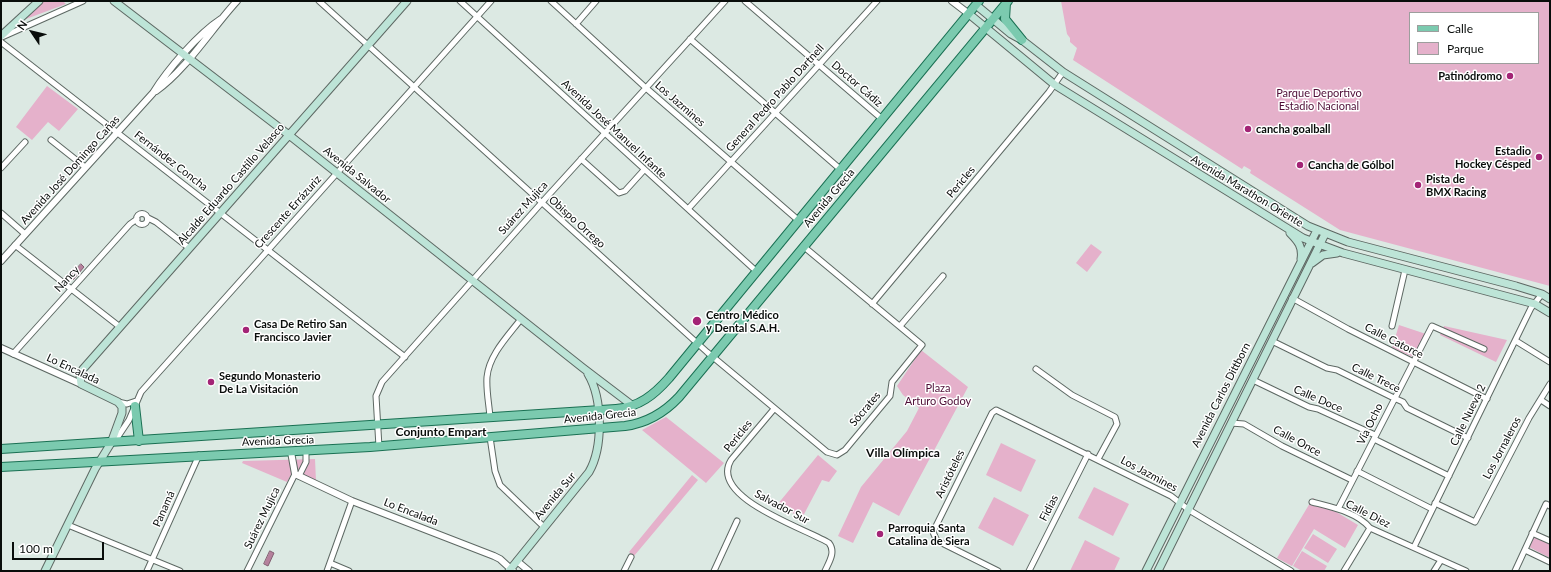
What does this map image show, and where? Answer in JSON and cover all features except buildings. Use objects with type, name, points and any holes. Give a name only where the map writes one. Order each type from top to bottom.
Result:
[{"type":"main road","points":[[1,37],[39,1]]},
{"type":"main road","name":"Avenida Salvador","points":[[114,1],[289,135],[633,406]]},
{"type":"main road","name":"Alcalde Eduardo Castillo Velasco","points":[[80,384],[82,369],[407,1]]},
{"type":"main road","name":"Avenida Grecia","points":[[1,449],[377,425],[633,406],[645,400],[660,388],[969,14],[975,2]]},
{"type":"main road","name":"Avenida Marathon Oriente","points":[[975,2],[992,19],[1011,34],[1022,40],[1046,61],[1257,195],[1317,230],[1348,242],[1542,294],[1550,299]]},
{"type":"main road","points":[[1007,2],[1006,18],[1022,40]]},
{"type":"main road","name":"Avenida Grecia","points":[[1,467],[379,446],[636,425],[657,416],[674,402],[1007,2]]},
{"type":"main road","name":"Avenida Marathon Oriente","points":[[969,14],[1055,85],[1250,207],[1311,242],[1343,253],[1535,304],[1550,312]]},
{"type":"main road","points":[[1038,72],[1046,61]]},
{"type":"main road","points":[[1250,207],[1257,195]]},
{"type":"main road","points":[[1288,230],[1300,244],[1302,252],[1300,263]]},
{"type":"main road","name":"Avenida Carlos Dittborn","points":[[1146,571],[1317,230]]},
{"type":"main road","name":"Avenida Carlos Dittborn","points":[[1158,571],[1325,234]]},
{"type":"main road","points":[[1308,267],[1317,258],[1323,255],[1343,253]]},
{"type":"main road","points":[[1460,284],[1462,272]]},
{"type":"main road","name":"Avenida Salvador","points":[[583,368],[592,382],[598,409],[599,428]]},
{"type":"main road","name":"Lo Encalada","points":[[80,384],[118,402]]},
{"type":"main road","name":"Crescente Errázuriz","points":[[45,571],[100,461],[112,443],[122,412],[122,407],[118,402]]},
{"type":"main road","points":[[136,403],[139,441]]},
{"type":"main road","name":"Avenida Sur","points":[[511,570],[593,466],[597,453],[599,428]]},
{"type":"street","points":[[1,37],[83,1]]},
{"type":"street","name":"Avenida José Domingo Cañas","points":[[1,261],[153,93],[164,76],[186,56],[206,30],[221,19],[237,1]]},
{"type":"street","name":"Obispo Orrego","points":[[319,1],[697,344],[827,452]]},
{"type":"street","name":"Avenida José Manuel Infante","points":[[460,1],[756,271]]},
{"type":"street","name":"Crescente Errázuriz","points":[[112,443],[126,427],[141,392],[491,1]]},
{"type":"street","name":"Los Jazmines","points":[[551,1],[646,88],[798,220]]},
{"type":"street","points":[[576,24],[596,1]]},
{"type":"street","name":"Suárez Mujica","points":[[379,446],[377,425],[378,390],[404,357],[472,280],[725,1]]},
{"type":"street","name":"Doctor Cádiz","points":[[745,1],[882,119]]},
{"type":"street","name":"General Pedro Pablo Dartnell","points":[[688,209],[877,1]]},
{"type":"street","points":[[952,1],[969,14]]},
{"type":"street","points":[[690,39],[840,170]]},
{"type":"street","name":"Fernández Concha","points":[[1,42],[221,212],[404,357]]},
{"type":"street","name":"Pericles","points":[[872,304],[1055,85],[1063,72]]},
{"type":"street","points":[[51,140],[85,167]]},
{"type":"street","points":[[1,168],[25,142]]},
{"type":"street","points":[[581,159],[619,193],[625,192],[644,170]]},
{"type":"street","points":[[1,213],[25,234]]},
{"type":"street","name":"Nancy","points":[[13,354],[130,224],[137,219],[138,222],[143,224],[147,222],[148,218],[156,222],[189,248]]},
{"type":"street","points":[[15,245],[120,327]]},
{"type":"street","points":[[804,246],[900,326],[943,276]]},
{"type":"street","points":[[1392,326],[1405,270]]},
{"type":"street","name":"Calle Nueva 2","points":[[1414,547],[1516,341],[1535,304],[1542,294]]},
{"type":"street","name":"Calle Catorce","points":[[1292,298],[1487,399]]},
{"type":"street","points":[[490,417],[487,384],[490,365],[495,355],[521,319]]},
{"type":"street","name":"Sócrates","points":[[827,452],[835,456],[842,453],[890,396],[892,382],[922,344],[900,326]]},
{"type":"street","name":"Vía Ocho","points":[[1338,509],[1432,326],[1484,349]]},
{"type":"street","name":"Calle Trece","points":[[1272,341],[1327,368],[1337,370],[1403,402],[1407,408],[1468,438]]},
{"type":"street","points":[[1516,341],[1550,362]]},
{"type":"street","name":"Lo Encalada","points":[[1,348],[80,384]]},
{"type":"street","points":[[1036,369],[1072,395],[1115,417],[1117,424],[1098,459]]},
{"type":"street","name":"Calle Doce","points":[[1253,380],[1308,407],[1318,409],[1449,476]]},
{"type":"street","name":"Los Jornaleros","points":[[1435,503],[1475,522],[1530,418],[1550,384]]},
{"type":"street","points":[[1541,400],[1550,406]]},
{"type":"street","name":"Lo Encalada","points":[[118,402],[127,404],[136,403]]},
{"type":"street","name":"Pericles","points":[[729,479],[728,470],[731,460],[774,409]]},
{"type":"street","name":"Los Jazmines","points":[[992,413],[995,410],[999,410],[1171,496],[1189,510],[1291,571]]},
{"type":"street","name":"Aristóteles","points":[[992,413],[934,529],[934,537],[940,542],[998,571]]},
{"type":"street","name":"Calle Once","points":[[1231,423],[1242,424],[1256,430],[1282,446],[1352,480]]},
{"type":"street","points":[[490,437],[498,483],[503,490],[544,527]]},
{"type":"street","points":[[297,475],[306,462],[306,451]]},
{"type":"street","points":[[291,452],[297,475]]},
{"type":"street","name":"Fidias","points":[[1029,571],[1088,454]]},
{"type":"street","name":"Panamá","points":[[147,571],[199,455]]},
{"type":"street","points":[[1357,471],[1432,509]]},
{"type":"street","name":"Suárez Mujica","points":[[247,571],[297,475]]},
{"type":"street","name":"Lo Encalada","points":[[297,475],[352,501],[494,556],[500,559],[511,570]]},
{"type":"street","name":"Salvador Sur","points":[[729,479],[742,497],[754,506],[827,541],[831,546],[832,557],[825,571]]},
{"type":"street","points":[[327,571],[352,501]]},
{"type":"street","name":"Calle Diez","points":[[1312,502],[1338,509],[1363,521],[1370,528],[1466,571]]},
{"type":"street","points":[[1515,571],[1532,533],[1548,505]]},
{"type":"street","points":[[714,571],[737,521]]},
{"type":"street","points":[[68,525],[180,571]]},
{"type":"street","points":[[1344,571],[1370,528]]},
{"type":"street","points":[[1532,533],[1550,541]]},
{"type":"street","points":[[1525,550],[1550,562]]},
{"type":"street","points":[[624,571],[631,557]]},
{"type":"street","points":[[1434,571],[1441,560]]},
{"type":"street","points":[[517,561],[529,571]]},
{"type":"street","points":[[330,563],[349,571]]},
{"type":"street","points":[[1278,571],[1282,565]]},
{"type":"green space","points":[[44,1],[63,1],[66,4],[26,19]]},
{"type":"green space","name":"Parque Deportivo Estadio Nacional","points":[[1061,1],[1550,1],[1550,286],[1340,230],[1250,173],[1251,170],[1244,166],[1242,169],[1073,60],[1077,48],[1070,42],[1070,38],[1067,34]]},
{"type":"green space","points":[[47,86],[78,109],[59,131],[48,122],[32,140],[16,127]]},
{"type":"green space","points":[[1091,244],[1102,252],[1087,272],[1076,263]]},
{"type":"green space","points":[[1399,325],[1426,334],[1413,357],[1392,348]]},
{"type":"green space","points":[[1444,326],[1507,340],[1496,362],[1440,335]]},
{"type":"green space","name":"Plaza Arturo Godoy","points":[[921,350],[968,387],[899,516],[873,502],[853,543],[838,536],[861,487],[907,431],[919,408],[903,395],[897,386]]},
{"type":"green space","points":[[666,417],[724,463],[706,483],[642,430]]},
{"type":"green space","points":[[1001,443],[1036,460],[1021,492],[986,475]]},
{"type":"green space","points":[[818,455],[837,471],[829,482],[822,480],[802,518],[777,505]]},
{"type":"green space","points":[[315,459],[316,481],[293,471],[287,482],[242,463],[243,461]]},
{"type":"green space","points":[[692,475],[698,480],[634,556],[629,552]]},
{"type":"green space","points":[[1094,487],[1129,504],[1113,536],[1078,518]]},
{"type":"green space","points":[[994,497],[1029,515],[1013,546],[978,528]]},
{"type":"green space","points":[[1313,498],[1358,525],[1345,548],[1314,529],[1292,566],[1277,558]]},
{"type":"green space","points":[[1313,534],[1337,549],[1328,563],[1304,548]]},
{"type":"green space","points":[[1534,535],[1550,544],[1550,558],[1529,547]]},
{"type":"green space","points":[[1085,540],[1120,558],[1114,571],[1070,571]]},
{"type":"green space","points":[[1302,551],[1327,566],[1324,571],[1302,571],[1293,566]]},
{"type":"shaded area","points":[[81,264],[84,267],[73,280],[69,277]]},
{"type":"shaded area","points":[[270,551],[274,553],[268,566],[264,564]]},
{"type":"place","name":"Patinódromo","points":[[1510,76]]},
{"type":"place","name":"cancha goalball","points":[[1248,129]]},
{"type":"place","name":"Estadio Hockey Césped","points":[[1539,157]]},
{"type":"place","name":"Cancha de Gólbol","points":[[1300,165]]},
{"type":"place","name":"Pista de BMX Racing","points":[[1418,185]]},
{"type":"place","name":"Centro Médico y Dental S.A.H.","points":[[697,321]]},
{"type":"place","name":"Casa De Retiro San Francisco Javier","points":[[246,330]]},
{"type":"place","name":"Segundo Monasterio De La Visitación","points":[[211,382]]},
{"type":"place","name":"Parroquia Santa Catalina de Siera","points":[[880,534]]},
{"type":"district","name":"Conjunto Empart","points":[[441,432]]},
{"type":"district","name":"Villa Olímpica","points":[[903,453]]}]
